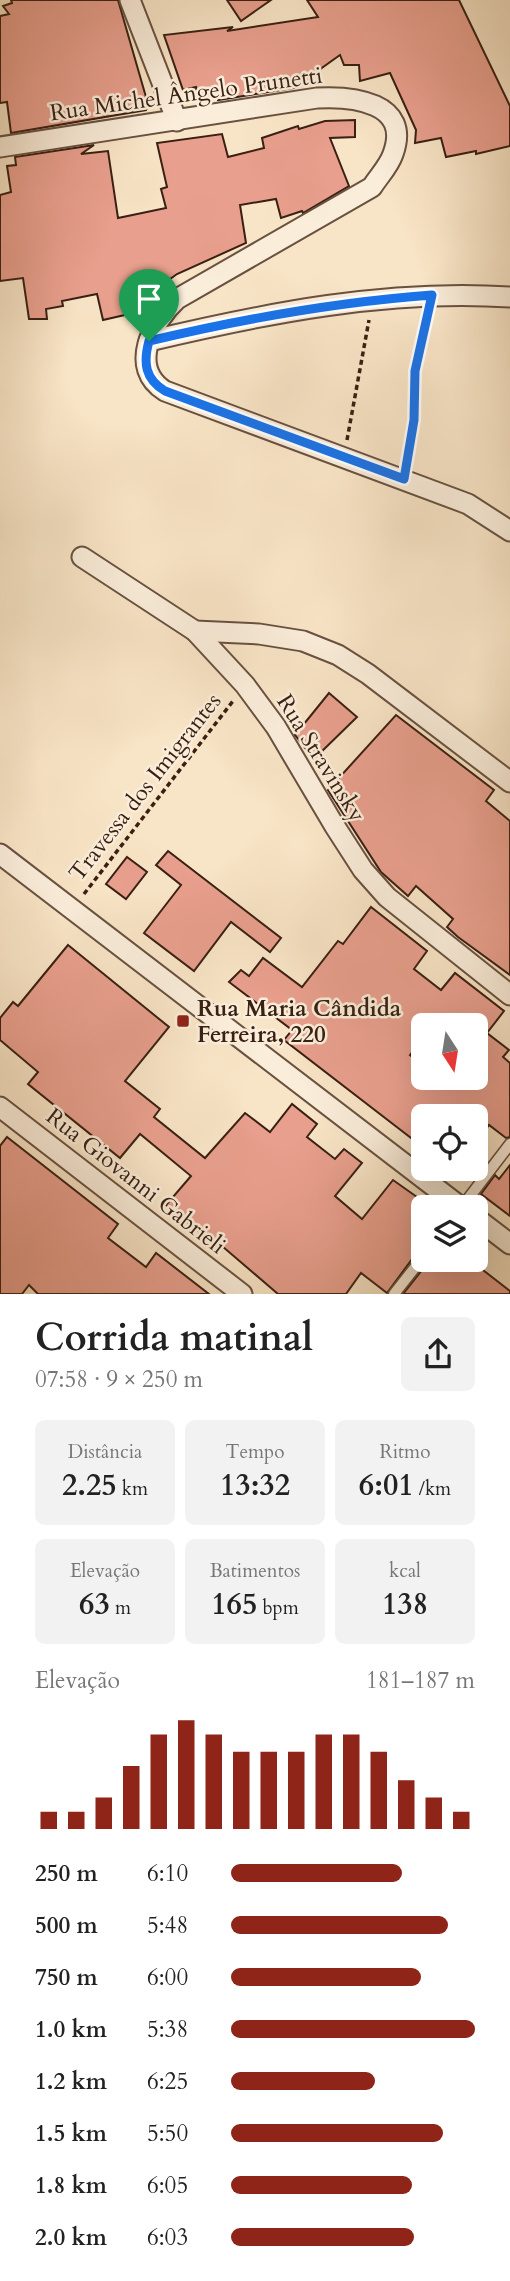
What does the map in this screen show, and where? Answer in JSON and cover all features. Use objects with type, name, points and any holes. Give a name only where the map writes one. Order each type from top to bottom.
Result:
[{"type":"street","points":[[130,0],[177,121]]},
{"type":"street","name":"Rua Michel Ângelo Prunetti","points":[[0,146],[317,98],[358,98],[379,106],[395,127],[397,138],[389,163],[372,187],[177,299],[156,321],[149,341]]},
{"type":"street","points":[[510,297],[432,295],[373,300],[258,318],[149,341],[145,363],[154,384],[165,391],[468,504],[510,531]]},
{"type":"street","name":"Rua Stravinsky","points":[[82,557],[195,631],[245,685],[276,727],[363,870],[387,897],[510,995]]},
{"type":"street","points":[[195,631],[259,634],[303,640],[338,655],[368,674],[510,782]]},
{"type":"street","points":[[0,854],[446,1195]]},
{"type":"street","name":"Rua Giovanni Gabrieli","points":[[0,1107],[242,1294]]},
{"type":"street","points":[[488,1227],[510,1244]]},
{"type":"lane","points":[[471,1195],[510,1144]]},
{"type":"lane","points":[[394,1294],[411,1272]]},
{"type":"path","points":[[404,479],[414,420],[415,371],[432,295]]},
{"type":"path","points":[[345,456],[373,300]]},
{"type":"path","name":"Travessa dos Imigrantes","points":[[72,909],[245,685]]},
{"type":"building","points":[[11,0],[118,0],[148,104],[146,110],[11,133],[7,102],[0,103],[0,16],[9,14],[3,6],[12,3]]},
{"type":"building","points":[[227,0],[271,0],[241,21]]},
{"type":"building","points":[[307,0],[459,0],[510,106],[510,146],[476,154],[476,151],[446,157],[441,138],[415,143],[416,130],[390,73],[360,81],[359,65],[344,65],[340,55],[312,75],[313,81],[293,84],[294,88],[218,100],[217,95],[197,97],[196,87],[183,90],[164,35],[233,27],[227,31],[318,17]]},
{"type":"building","points":[[355,120],[355,137],[330,138],[349,186],[303,213],[302,211],[281,218],[276,199],[240,205],[246,243],[177,274],[148,295],[148,298],[139,299],[141,304],[129,314],[103,320],[97,294],[62,301],[63,306],[46,309],[47,319],[29,319],[23,278],[0,281],[0,195],[11,192],[7,166],[16,165],[15,157],[94,145],[81,154],[108,151],[118,218],[166,208],[161,189],[167,187],[157,143],[222,134],[228,157],[264,148],[262,138],[298,126],[299,129],[325,121]]},
{"type":"building","points":[[329,693],[357,717],[314,759],[295,735]]},
{"type":"building","points":[[396,715],[494,790],[486,801],[510,821],[510,975],[447,927],[453,919],[416,886],[408,896],[381,872],[328,790]]},
{"type":"building","points":[[168,851],[281,938],[270,952],[231,922],[194,971],[144,933],[181,885],[156,865]]},
{"type":"building","points":[[127,857],[147,872],[126,899],[106,884]]},
{"type":"building","points":[[371,907],[427,951],[414,969],[441,990],[455,973],[504,1011],[488,1032],[488,1013],[411,1013],[411,1090],[488,1090],[488,1034],[509,1050],[503,1057],[510,1063],[510,1137],[506,1138],[488,1126],[488,1104],[411,1104],[411,1138],[284,1040],[292,1030],[229,982],[241,970],[249,976],[263,958],[302,987],[338,941],[343,944]]},
{"type":"building","points":[[68,945],[169,1027],[125,1081],[160,1109],[154,1117],[205,1158],[245,1113],[270,1132],[292,1104],[317,1124],[307,1137],[335,1159],[344,1149],[362,1163],[335,1196],[362,1219],[393,1180],[414,1195],[411,1195],[411,1260],[387,1293],[361,1273],[346,1294],[278,1294],[222,1246],[220,1248],[166,1205],[191,1176],[140,1134],[120,1158],[28,1084],[38,1072],[0,1040],[0,1018],[13,1002],[18,1006]]},
{"type":"building","points":[[7,1137],[118,1224],[108,1238],[146,1267],[156,1253],[209,1294],[38,1294],[29,1285],[22,1294],[0,1294],[0,1146]]},
{"type":"building","points":[[510,1165],[510,1216],[488,1199],[488,1195],[481,1194],[495,1175],[499,1179]]},
{"type":"building","points":[[420,1272],[485,1272],[510,1291],[510,1294],[403,1294]]},
{"type":"place","name":"Rua Maria Cândida Ferreira, 220","points":[[183,1021]]},
{"type":"route","points":[[432,295],[415,371],[414,420],[404,479],[165,391],[154,384],[148,374],[145,363],[149,341],[325,307],[432,295]]}]
